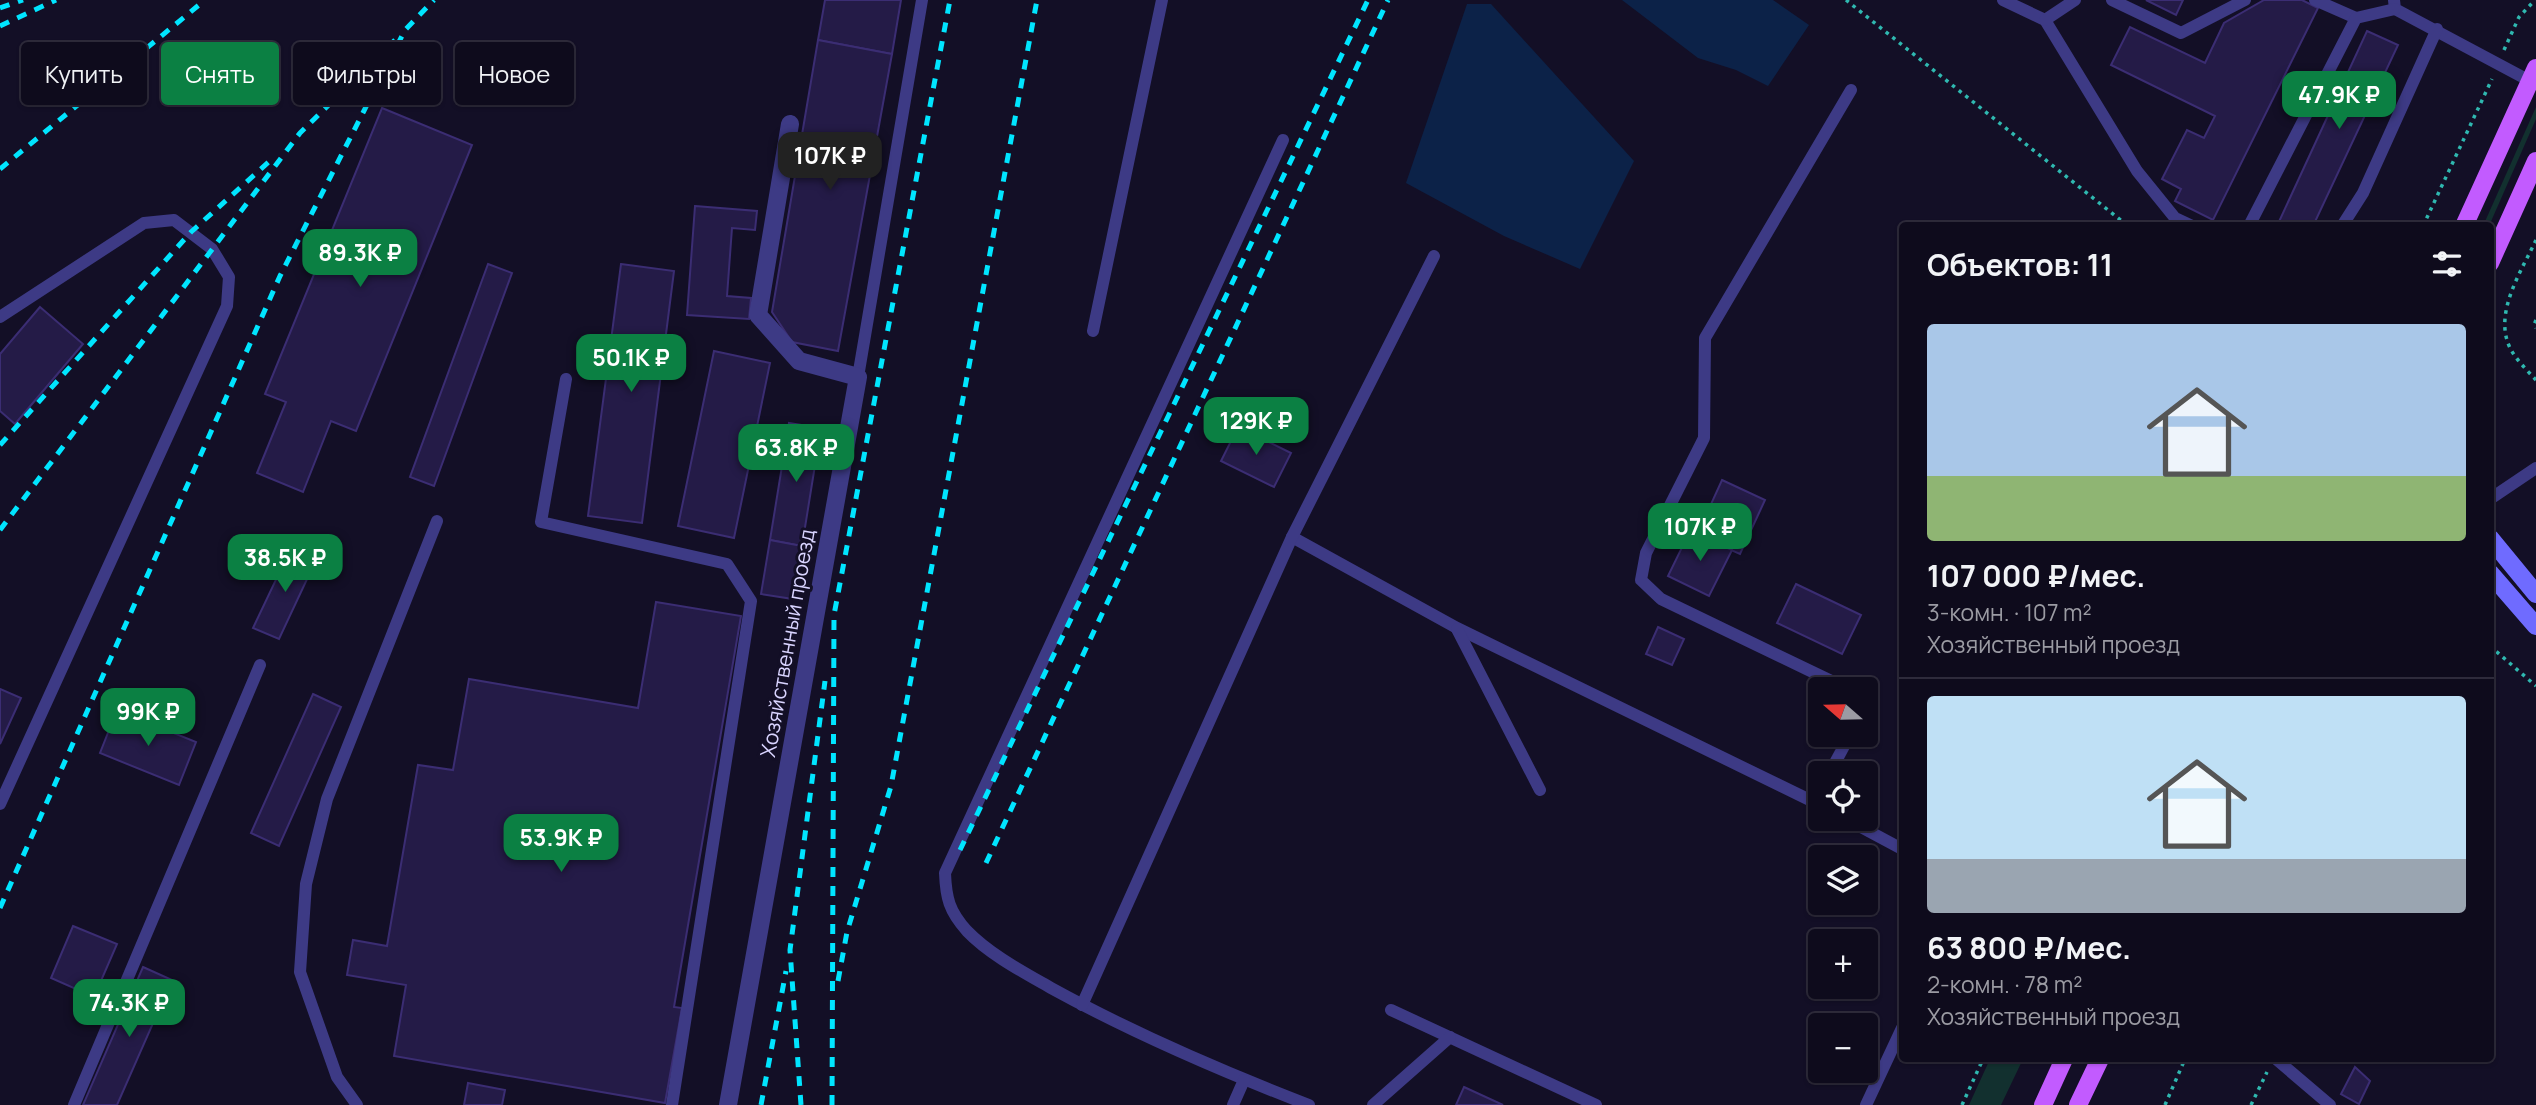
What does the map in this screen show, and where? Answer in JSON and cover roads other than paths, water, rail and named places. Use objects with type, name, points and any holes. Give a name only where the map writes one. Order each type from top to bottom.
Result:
[{"type":"main road","points":[[2466,222],[2533,74]]},
{"type":"main road","points":[[2494,254],[2536,161]]},
{"type":"main road","points":[[2495,544],[2536,594]]},
{"type":"main road","points":[[2494,578],[2536,626]]},
{"type":"main road","points":[[2043,1105],[2063,1062]]},
{"type":"main road","points":[[2078,1105],[2099,1062]]},
{"type":"street","points":[[790,124],[758,315],[799,361],[858,376]]},
{"type":"street","name":"Хозяйственный проезд","points":[[728,1105],[858,376]]},
{"type":"lane","points":[[858,376],[922,0]]},
{"type":"lane","points":[[1093,331],[1162,0]]},
{"type":"lane","points":[[2003,0],[2045,20],[2137,171],[2175,218],[2184,222]]},
{"type":"lane","points":[[2045,20],[2075,0]]},
{"type":"lane","points":[[2112,0],[2181,33],[2245,0]]},
{"type":"lane","points":[[2315,0],[2356,18]]},
{"type":"lane","points":[[2251,222],[2356,18],[2395,4],[2437,29],[2533,74]]},
{"type":"lane","points":[[2345,222],[2363,193],[2437,29]]},
{"type":"lane","points":[[1823,677],[1661,599],[1641,580],[1646,553],[1704,438],[1705,338],[1851,90]]},
{"type":"lane","points":[[1283,139],[945,873],[946,902],[968,932],[1018,970],[1082,1005],[1244,1080],[1309,1105]]},
{"type":"lane","points":[[0,317],[144,223],[174,220],[212,249],[229,277],[227,306],[0,804]]},
{"type":"lane","points":[[1082,1005],[1292,537],[1434,256]]},
{"type":"lane","points":[[566,379],[541,522],[727,564],[751,601],[672,1105]]},
{"type":"lane","points":[[2494,496],[2536,468]]},
{"type":"lane","points":[[357,1105],[337,1077],[300,972],[306,884],[327,799],[436,521]]},
{"type":"lane","points":[[1292,537],[1457,628],[1808,794]]},
{"type":"lane","points":[[1457,628],[1539,790]]},
{"type":"lane","points":[[74,1105],[260,666]]},
{"type":"lane","points":[[1868,831],[1899,847]]},
{"type":"lane","points":[[1391,1010],[1596,1105]]},
{"type":"lane","points":[[1866,1105],[1899,1034]]},
{"type":"lane","points":[[1373,1105],[1450,1037]]},
{"type":"lane","points":[[2280,1062],[2330,1105]]},
{"type":"lane","points":[[1233,1105],[1244,1080]]},
{"type":"water","points":[[1622,0],[1773,0],[1809,25],[1768,86],[1736,70],[1698,58]]},
{"type":"water","points":[[1467,4],[1491,4],[1634,161],[1580,269],[1504,236],[1406,183]]},
{"type":"railway","points":[[0,8],[23,0]]},
{"type":"railway","points":[[0,26],[56,0]]},
{"type":"railway","points":[[0,169],[205,0]]},
{"type":"railway","points":[[0,908],[280,276],[405,30],[434,0]]},
{"type":"railway","points":[[832,1105],[834,615],[950,0]]},
{"type":"railway","points":[[838,981],[847,932],[891,786],[1037,0]]},
{"type":"railway","points":[[960,850],[1368,0]]},
{"type":"railway","points":[[986,863],[1388,0]]},
{"type":"railway","points":[[0,530],[300,133],[395,40]]},
{"type":"railway","points":[[0,445],[191,232],[272,159]]},
{"type":"railway","points":[[801,1105],[790,950],[825,681]]},
{"type":"railway","points":[[761,1105],[786,971]]}]
